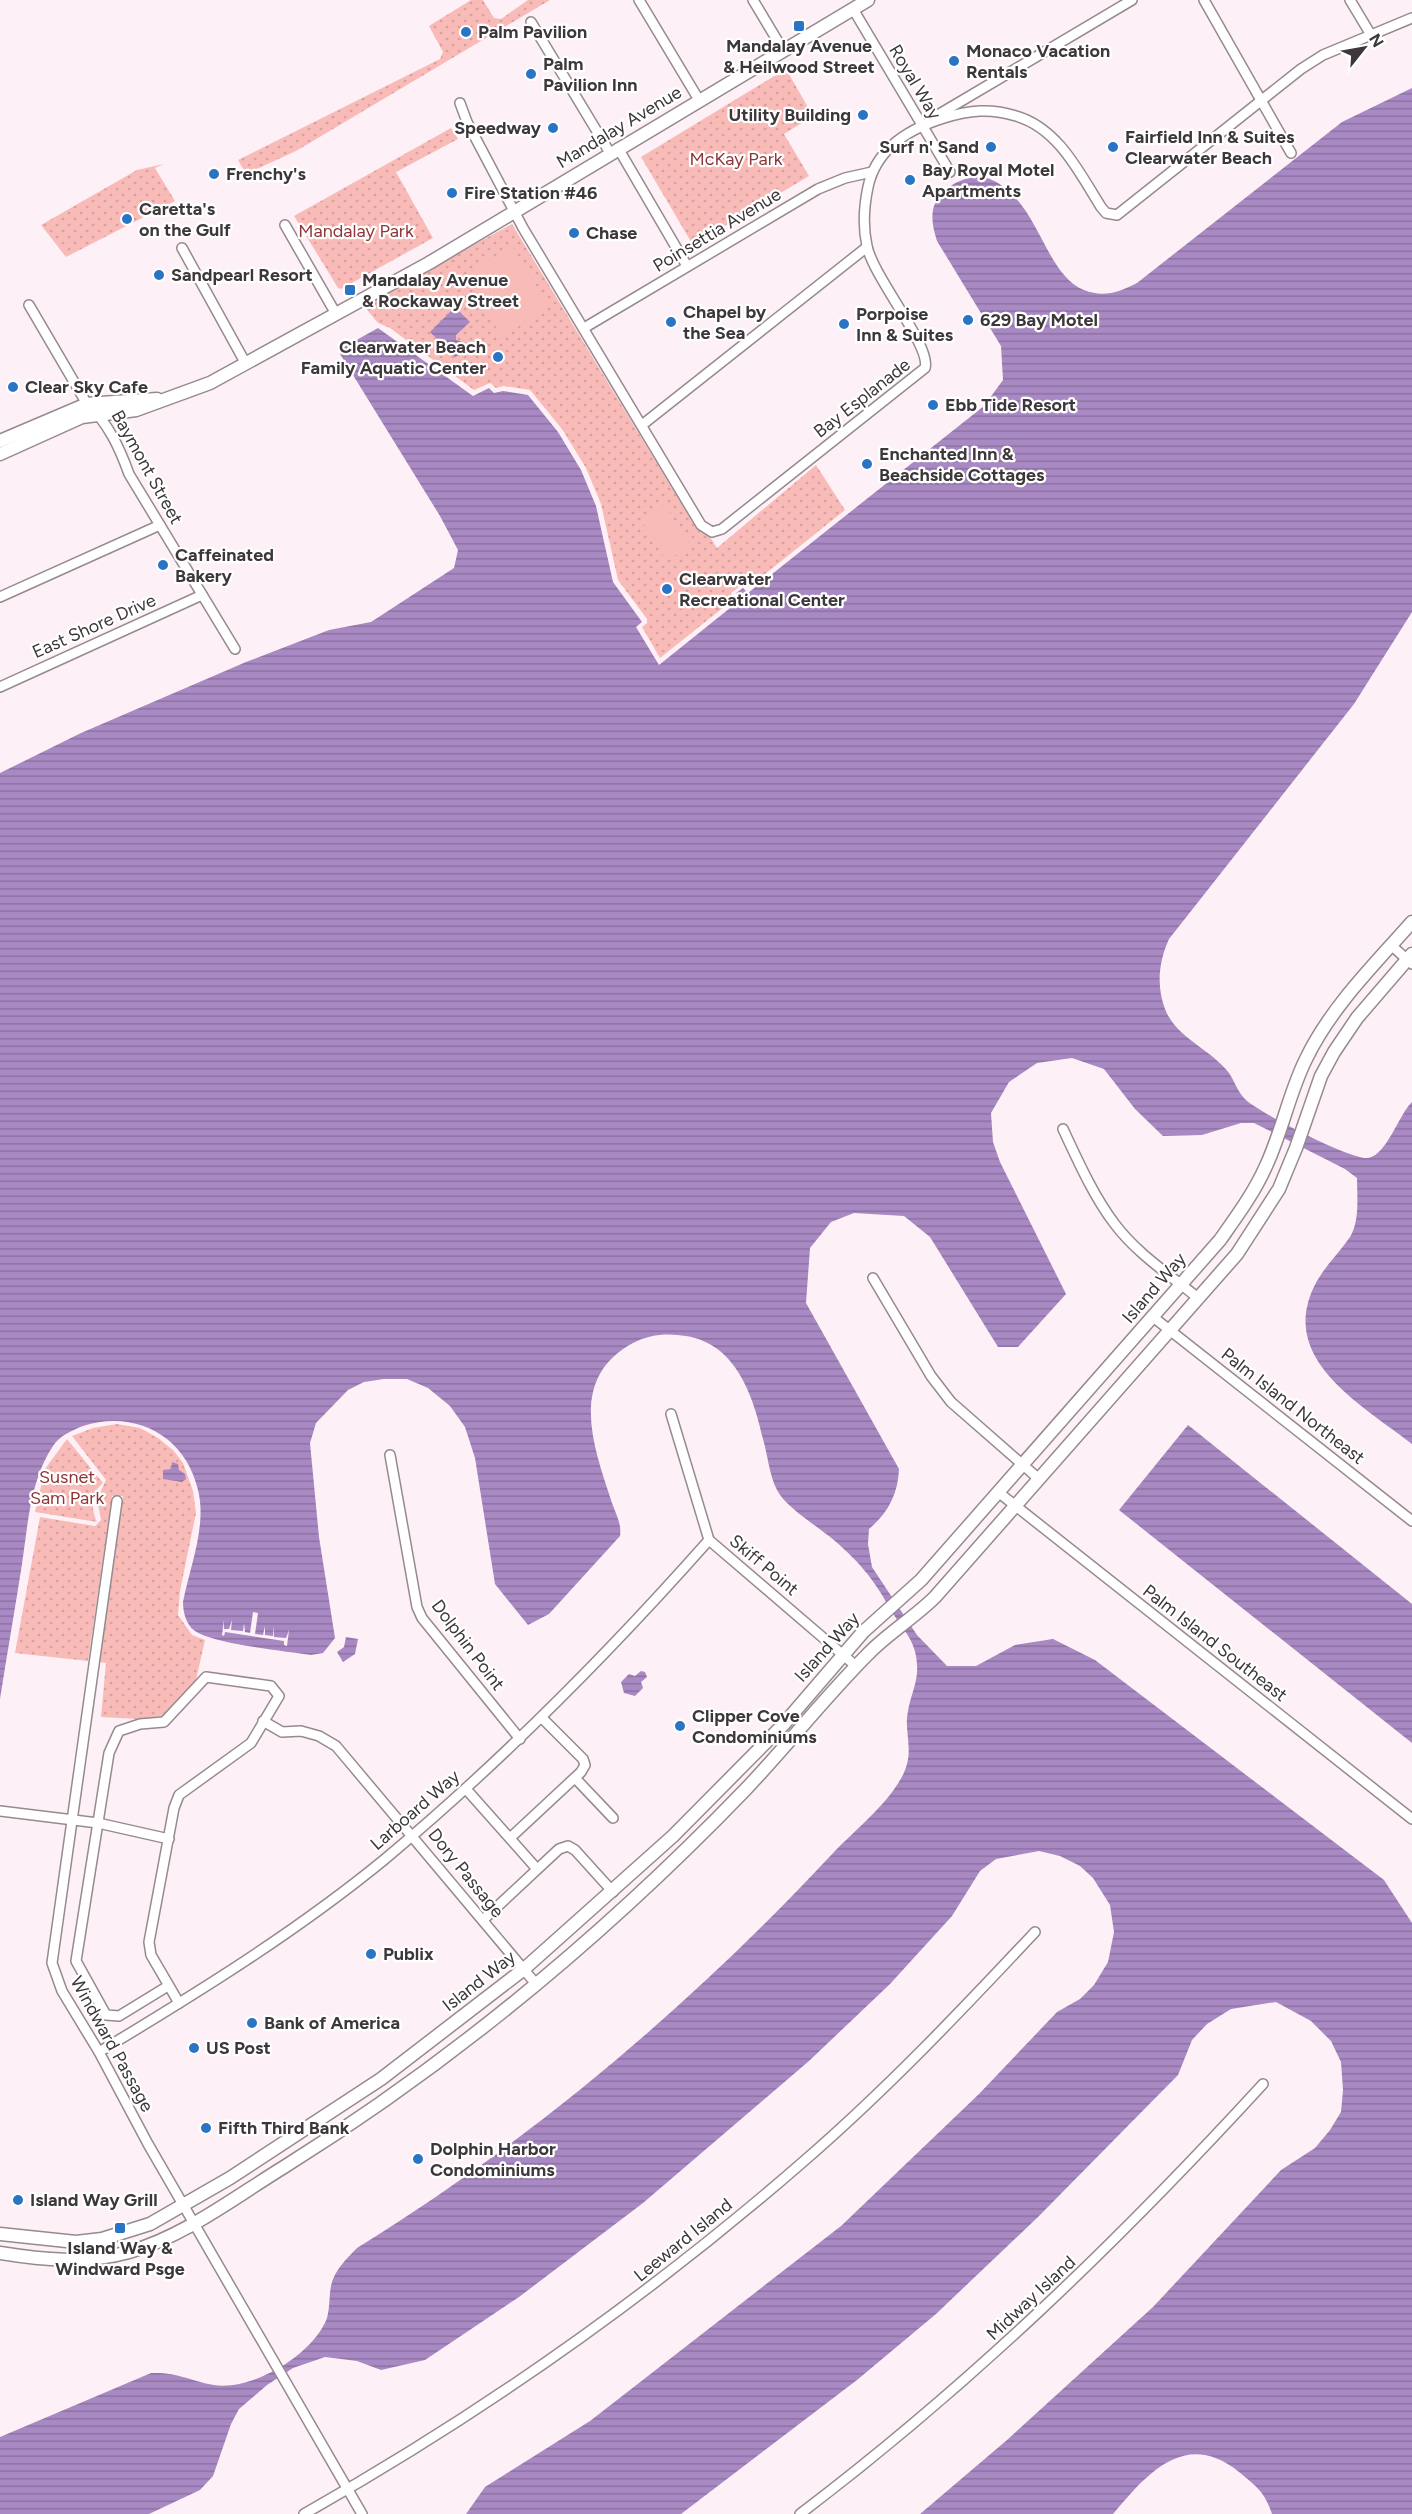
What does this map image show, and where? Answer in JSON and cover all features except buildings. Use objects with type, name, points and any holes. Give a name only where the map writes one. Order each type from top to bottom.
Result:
[{"type":"street","points":[[639,0],[699,100]]},
{"type":"street","points":[[753,0],[783,50]]},
{"type":"street","name":"Mandalay Avenue","points":[[0,454],[76,419],[136,410],[164,399],[191,393],[336,314],[515,211],[868,0]]},
{"type":"street","points":[[921,125],[1132,0]]},
{"type":"street","points":[[1204,0],[1263,100],[1266,112],[1291,153]]},
{"type":"street","points":[[1350,0],[1371,35]]},
{"type":"street","name":"Royal Way","points":[[853,9],[950,172]]},
{"type":"street","name":"Bay Esplanade","points":[[460,103],[467,122],[515,211],[701,525],[712,532],[722,529],[922,372],[927,363],[924,352],[880,278],[867,247],[865,207],[872,172],[887,148],[921,125],[977,110],[1002,111],[1023,117],[1038,125],[1056,141],[1074,162],[1101,207],[1106,213],[1117,215],[1300,69],[1323,55],[1412,18]]},
{"type":"street","points":[[531,22],[687,266]]},
{"type":"street","name":"Poinsettia Avenue","points":[[584,328],[818,189],[845,178],[872,172]]},
{"type":"street","points":[[285,225],[336,314]]},
{"type":"street","points":[[642,425],[867,247]]},
{"type":"street","points":[[182,248],[246,364]]},
{"type":"street","name":"Baymont Street","points":[[29,304],[87,404],[99,414],[160,525],[235,648]]},
{"type":"street","name":"Mandalay Avenue","points":[[0,441],[87,404],[137,398],[164,399]]},
{"type":"street","points":[[0,597],[160,525]]},
{"type":"street","name":"East Shore Drive","points":[[0,687],[202,596]]},
{"type":"street","name":"Island Way","points":[[0,2234],[46,2241],[100,2239],[139,2228],[184,2206],[294,2138],[381,2079],[524,1969],[613,1892],[673,1836],[783,1725],[843,1654],[902,1599],[1220,1240],[1248,1201],[1267,1166],[1297,1080],[1318,1036],[1358,983],[1412,922]]},
{"type":"street","points":[[1391,945],[1410,959]]},
{"type":"street","name":"Island Way","points":[[0,2253],[48,2260],[97,2259],[142,2248],[194,2222],[304,2154],[391,2095],[536,1984],[597,1932],[686,1849],[789,1744],[856,1666],[914,1618],[1236,1254],[1263,1216],[1296,1148],[1321,1076],[1334,1052],[1357,1018],[1410,959]]},
{"type":"street","points":[[1063,1129],[1099,1202],[1115,1225],[1198,1298]]},
{"type":"street","points":[[873,1278],[931,1376],[951,1402],[1039,1479]]},
{"type":"street","name":"Palm Island Northeast","points":[[1153,1317],[1412,1521]]},
{"type":"street","name":"Skiff Point","points":[[671,1414],[709,1540],[856,1666]]},
{"type":"street","name":"Dolphin Point","points":[[390,1455],[417,1607],[422,1618],[520,1739]]},
{"type":"street","name":"Palm Island Southeast","points":[[998,1492],[1412,1819]]},
{"type":"street","name":"Windward Passage","points":[[117,1501],[52,1963],[62,1991],[362,2514]]},
{"type":"street","name":"Larboard Way","points":[[99,2052],[250,1958],[326,1904],[412,1834],[542,1718],[636,1623],[709,1540]]},
{"type":"street","points":[[168,1986],[119,2016],[106,2015],[76,1961],[109,1753],[119,1731],[140,1724],[164,1722],[206,1677],[271,1686],[279,1696],[251,1743],[178,1794],[149,1942],[151,1955],[179,2003]]},
{"type":"street","points":[[510,1838],[575,1778],[585,1765],[583,1759],[542,1718]]},
{"type":"street","name":"Dory Passage","points":[[263,1721],[282,1732],[302,1731],[319,1736],[336,1746],[536,1984]]},
{"type":"street","points":[[575,1778],[613,1818]]},
{"type":"street","points":[[465,1789],[537,1869]]},
{"type":"street","points":[[0,1811],[98,1823],[169,1839]]},
{"type":"street","points":[[673,1836],[686,1849]]},
{"type":"street","points":[[483,1920],[559,1849],[568,1846],[575,1850],[613,1892]]},
{"type":"street","name":"Leeward Island","points":[[304,2514],[442,2433],[535,2372],[627,2306],[714,2237],[805,2161],[887,2085],[1035,1932]]},
{"type":"street","name":"Midway Island","points":[[800,2514],[936,2406],[1021,2331],[1180,2175],[1263,2084]]},
{"type":"green space","points":[[471,0],[483,0],[494,18],[501,19],[528,0],[550,0],[296,151],[246,174],[238,160],[440,59],[443,52],[429,26]]},
{"type":"green space","name":"McKay Park","points":[[786,69],[813,116],[784,134],[809,176],[693,245],[641,157]]},
{"type":"green space","name":"Mandalay Park","points":[[451,128],[458,139],[396,172],[433,238],[341,289],[338,288],[294,216]]},
{"type":"green space","points":[[164,164],[155,168],[175,201],[66,257],[41,225],[137,170]]},
{"type":"green space","points":[[512,224],[696,528],[710,537],[717,548],[816,465],[845,510],[749,587],[744,583],[731,593],[734,599],[660,658],[642,627],[647,623],[647,619],[618,580],[601,504],[586,468],[562,429],[530,390],[504,386],[496,388],[490,383],[474,390],[390,328],[378,323],[363,305]]},
{"type":"green space","points":[[512,246],[549,307],[502,337],[464,275]]},
{"type":"green space","points":[[665,505],[690,546],[666,561],[641,519]]},
{"type":"green space","points":[[117,1424],[140,1428],[158,1438],[174,1451],[183,1463],[193,1491],[196,1513],[180,1591],[178,1615],[192,1635],[205,1640],[196,1680],[162,1716],[138,1719],[101,1717],[106,1663],[99,1662],[123,1496],[112,1496],[88,1661],[15,1653],[40,1517],[95,1526],[101,1520],[97,1499],[106,1480],[72,1436],[93,1428]]},
{"type":"green space","name":"Susnet Sam Park","points":[[67,1439],[103,1483],[93,1501],[97,1522],[35,1512],[45,1469]]},
{"type":"shaded area","points":[[1412,88],[1412,612],[1354,704],[1169,939],[1161,964],[1160,991],[1165,1009],[1177,1028],[1222,1065],[1243,1097],[1269,1115],[1344,1152],[1368,1158],[1375,1155],[1387,1142],[1412,1102],[1412,1444],[1349,1396],[1330,1377],[1315,1356],[1307,1333],[1307,1309],[1317,1281],[1353,1231],[1357,1208],[1357,1178],[1345,1169],[1254,1123],[1241,1123],[1202,1135],[1163,1136],[1135,1109],[1104,1069],[1072,1058],[1037,1063],[1009,1082],[991,1113],[993,1142],[1000,1162],[1066,1294],[1018,1347],[998,1347],[930,1237],[904,1216],[854,1213],[831,1222],[810,1248],[806,1303],[899,1469],[897,1487],[887,1510],[869,1529],[868,1544],[872,1567],[917,1635],[947,1666],[976,1666],[1015,1645],[1053,1639],[1095,1660],[1384,1880],[1412,1923],[1412,2514],[1272,2514],[1263,2495],[1250,2481],[1219,2460],[1201,2455],[1184,2456],[1168,2462],[1153,2472],[1113,2514],[920,2514],[1007,2440],[1153,2307],[1281,2170],[1315,2148],[1330,2130],[1341,2112],[1343,2090],[1341,2062],[1331,2041],[1311,2021],[1276,2002],[1231,2009],[1207,2024],[1192,2040],[1178,2075],[1039,2216],[936,2314],[857,2380],[681,2514],[466,2514],[485,2487],[590,2421],[841,2226],[979,2094],[1057,2012],[1080,1999],[1094,1985],[1108,1962],[1114,1932],[1110,1905],[1093,1878],[1080,1866],[1060,1856],[1039,1851],[996,1859],[980,1871],[952,1916],[890,1984],[809,2061],[643,2203],[519,2297],[425,2360],[381,2370],[357,2361],[325,2357],[293,2368],[267,2385],[239,2409],[231,2424],[213,2476],[200,2490],[149,2514],[0,2514],[0,2437],[151,2373],[176,2375],[214,2385],[230,2385],[263,2376],[296,2357],[320,2331],[327,2318],[331,2286],[335,2275],[357,2248],[486,2162],[609,2066],[668,2015],[780,1908],[876,1811],[895,1788],[907,1764],[909,1751],[907,1717],[917,1673],[917,1662],[909,1636],[871,1578],[844,1549],[781,1497],[770,1471],[754,1405],[740,1374],[718,1349],[703,1341],[686,1336],[666,1335],[639,1340],[613,1358],[600,1375],[593,1394],[591,1414],[593,1435],[604,1479],[619,1522],[620,1536],[549,1614],[528,1625],[495,1584],[475,1458],[465,1427],[450,1406],[428,1388],[407,1379],[364,1382],[348,1390],[316,1423],[310,1443],[319,1537],[335,1638],[323,1653],[311,1655],[217,1640],[195,1631],[186,1618],[183,1602],[200,1518],[198,1490],[192,1471],[170,1442],[156,1431],[139,1425],[121,1421],[102,1422],[71,1431],[53,1446],[39,1473],[35,1488],[28,1518],[0,1699],[0,773],[81,733],[246,662],[329,630],[371,622],[454,568],[458,550],[440,516],[340,354],[344,347],[378,328],[473,396],[489,388],[494,393],[503,391],[528,395],[558,432],[581,470],[596,506],[613,582],[642,622],[636,627],[659,665],[740,600],[736,593],[743,588],[748,593],[984,406],[1003,380],[1001,346],[937,241],[933,210],[941,194],[948,188],[965,179],[984,177],[1008,190],[1021,204],[1059,269],[1070,282],[1084,290],[1098,294],[1111,293],[1137,283],[1342,122]]},
{"type":"shaded area","points":[[455,307],[470,322],[456,335],[456,340],[473,345],[473,348],[455,357],[430,332]]},
{"type":"shaded area","points":[[1188,1425],[1412,1604],[1412,1743],[1119,1510]]},
{"type":"shaded area","points":[[172,1462],[178,1464],[179,1470],[185,1474],[186,1479],[182,1482],[163,1479],[163,1470],[171,1469]]},
{"type":"shaded area","points":[[346,1637],[358,1639],[355,1654],[343,1662],[337,1652],[344,1647]]},
{"type":"shaded area","points":[[641,1671],[645,1672],[647,1677],[641,1682],[643,1688],[635,1696],[624,1693],[621,1682],[629,1674],[635,1676]]},
{"type":"pier","points":[[253,1612],[258,1613],[255,1634],[263,1635],[265,1626],[265,1635],[273,1636],[274,1626],[274,1637],[286,1638],[289,1630],[287,1646],[284,1645],[284,1641],[225,1632],[224,1636],[222,1635],[224,1620],[224,1629],[229,1629],[232,1620],[231,1630],[243,1631],[244,1623],[245,1632],[250,1633]]},
{"type":"place","name":"Mandalay Avenue & Heilwood Street","points":[[799,26]]},
{"type":"place","name":"Palm Pavilion","points":[[466,32]]},
{"type":"place","name":"Monaco Vacation Rentals","points":[[954,61]]},
{"type":"place","name":"Palm Pavilion Inn","points":[[531,74]]},
{"type":"place","name":"Utility Building","points":[[863,115]]},
{"type":"place","name":"Speedway","points":[[553,128]]},
{"type":"place","name":"Surf n' Sand","points":[[991,147]]},
{"type":"place","name":"Fairfield Inn & Suites Clearwater Beach","points":[[1113,147]]},
{"type":"place","name":"Frenchy's","points":[[214,174]]},
{"type":"place","name":"Bay Royal Motel Apartments","points":[[910,180]]},
{"type":"place","name":"Fire Station #46","points":[[452,193]]},
{"type":"place","name":"Caretta's on the Gulf","points":[[127,219]]},
{"type":"place","name":"Chase","points":[[574,233]]},
{"type":"place","name":"Sandpearl Resort","points":[[159,275]]},
{"type":"place","name":"Mandalay Avenue & Rockaway Street","points":[[350,290]]},
{"type":"place","name":"629 Bay Motel","points":[[968,320]]},
{"type":"place","name":"Chapel by the Sea","points":[[671,322]]},
{"type":"place","name":"Porpoise Inn & Suites","points":[[844,324]]},
{"type":"place","name":"Clearwater Beach Family Aquatic Center","points":[[498,357]]},
{"type":"place","name":"Clear Sky Cafe","points":[[13,387]]},
{"type":"place","name":"Ebb Tide Resort","points":[[933,405]]},
{"type":"place","name":"Enchanted Inn & Beachside Cottages","points":[[867,464]]},
{"type":"place","name":"Caffeinated Bakery","points":[[163,565]]},
{"type":"place","name":"Clearwater Recreational Center","points":[[667,589]]},
{"type":"place","name":"Clipper Cove Condominiums","points":[[680,1726]]},
{"type":"place","name":"Publix","points":[[371,1954]]},
{"type":"place","name":"Bank of America","points":[[252,2023]]},
{"type":"place","name":"US Post","points":[[194,2048]]},
{"type":"place","name":"Fifth Third Bank","points":[[206,2128]]},
{"type":"place","name":"Dolphin Harbor Condominiums","points":[[418,2159]]},
{"type":"place","name":"Island Way Grill","points":[[18,2200]]},
{"type":"place","name":"Island Way & Windward Psge","points":[[120,2228]]}]
